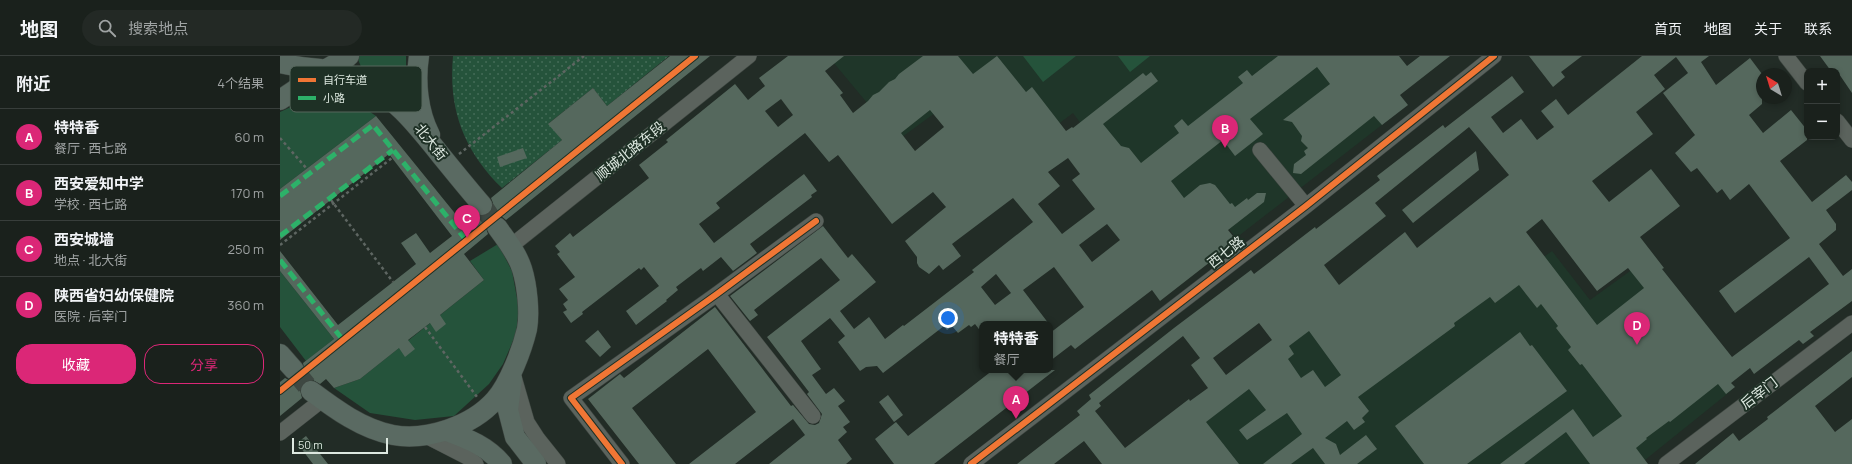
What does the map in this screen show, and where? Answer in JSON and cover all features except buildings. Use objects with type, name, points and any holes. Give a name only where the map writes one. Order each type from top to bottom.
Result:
[{"type":"main road","points":[[284,68],[309,56]]},
{"type":"main road","points":[[332,66],[349,56]]},
{"type":"main road","points":[[419,56],[419,66]]},
{"type":"main road","points":[[280,100],[290,93]]},
{"type":"main road","points":[[422,110],[429,132],[445,161]]},
{"type":"main road","name":"北大街","points":[[403,112],[418,125],[445,161],[482,205]]},
{"type":"main road","points":[[497,227],[511,246],[522,268],[527,298],[527,328],[513,371],[508,410],[515,437],[536,464]]},
{"type":"main road","points":[[280,354],[294,370]]},
{"type":"main road","points":[[316,396],[340,413],[365,425],[393,435],[426,436],[447,431],[485,409],[495,400],[513,371]]},
{"type":"main road","points":[[447,431],[479,444],[493,453],[502,464]]},
{"type":"street","name":"顺城北路东段","points":[[511,246],[749,56]]},
{"type":"street","name":"西七路","points":[[971,464],[1306,206],[1494,56]]},
{"type":"street","points":[[1786,56],[1804,79]]},
{"type":"street","points":[[1840,125],[1852,140]]},
{"type":"street","points":[[1260,150],[1306,206]]},
{"type":"street","points":[[622,464],[571,398],[816,221]]},
{"type":"street","points":[[717,294],[813,416]]},
{"type":"street","name":"后宰门","points":[[1666,464],[1852,323]]},
{"type":"street","points":[[513,371],[527,422],[538,439],[558,464]]},
{"type":"street","points":[[280,433],[316,396]]},
{"type":"street","points":[[426,436],[467,457],[476,464]]},
{"type":"path","points":[[445,161],[584,56]]},
{"type":"path","points":[[280,138],[306,169]]},
{"type":"path","points":[[280,244],[392,158]]},
{"type":"path","points":[[330,200],[393,282]]},
{"type":"path","points":[[425,327],[485,409]]},
{"type":"shaded area","points":[[828,56],[1343,56],[1392,117],[1236,238],[1207,201],[1163,235],[1073,113],[1017,155],[965,91],[898,140]]},
{"type":"shaded area","points":[[1552,251],[1590,300],[1633,269],[1732,390],[1640,464],[1165,464],[1165,425],[1305,318],[1523,272]]},
{"type":"green space","points":[[406,56],[406,66],[361,66],[357,57]]},
{"type":"green space","points":[[453,56],[669,56],[607,106],[593,88],[549,123],[562,140],[502,188],[478,159],[468,144],[461,128],[453,94]]},
{"type":"green space","points":[[1023,56],[1076,56],[1043,82]]},
{"type":"green space","points":[[1118,56],[1150,56],[1130,72]]},
{"type":"green space","points":[[290,107],[290,112],[370,112],[376,116],[280,189],[280,112]]},
{"type":"green space","points":[[498,244],[512,271],[519,309],[516,334],[503,364],[489,384],[454,416],[415,420],[370,413],[334,388],[360,379],[484,280],[470,261]]},
{"type":"green space","points":[[280,271],[334,339],[306,361],[280,327]]},
{"type":"tunnel","points":[[482,205],[497,227]]},
{"type":"tunnel","points":[[294,370],[311,391]]},
{"type":"marked path","points":[[280,196],[373,125],[466,240]]},
{"type":"marked path","points":[[280,236],[393,150]]},
{"type":"marked path","points":[[280,260],[343,340]]},
{"type":"cycle path","points":[[280,391],[695,56]]},
{"type":"cycle path","points":[[971,464],[1306,206],[1494,56]]},
{"type":"cycle path","points":[[622,464],[571,398],[816,221]]},
{"type":"place","name":"西安爱知中学","points":[[1225,148]]},
{"type":"place","name":"西安城墙","points":[[467,238]]},
{"type":"place","name":"陕西省妇幼保健院","points":[[1637,345]]},
{"type":"place","name":"特特香","points":[[1016,419]]}]
